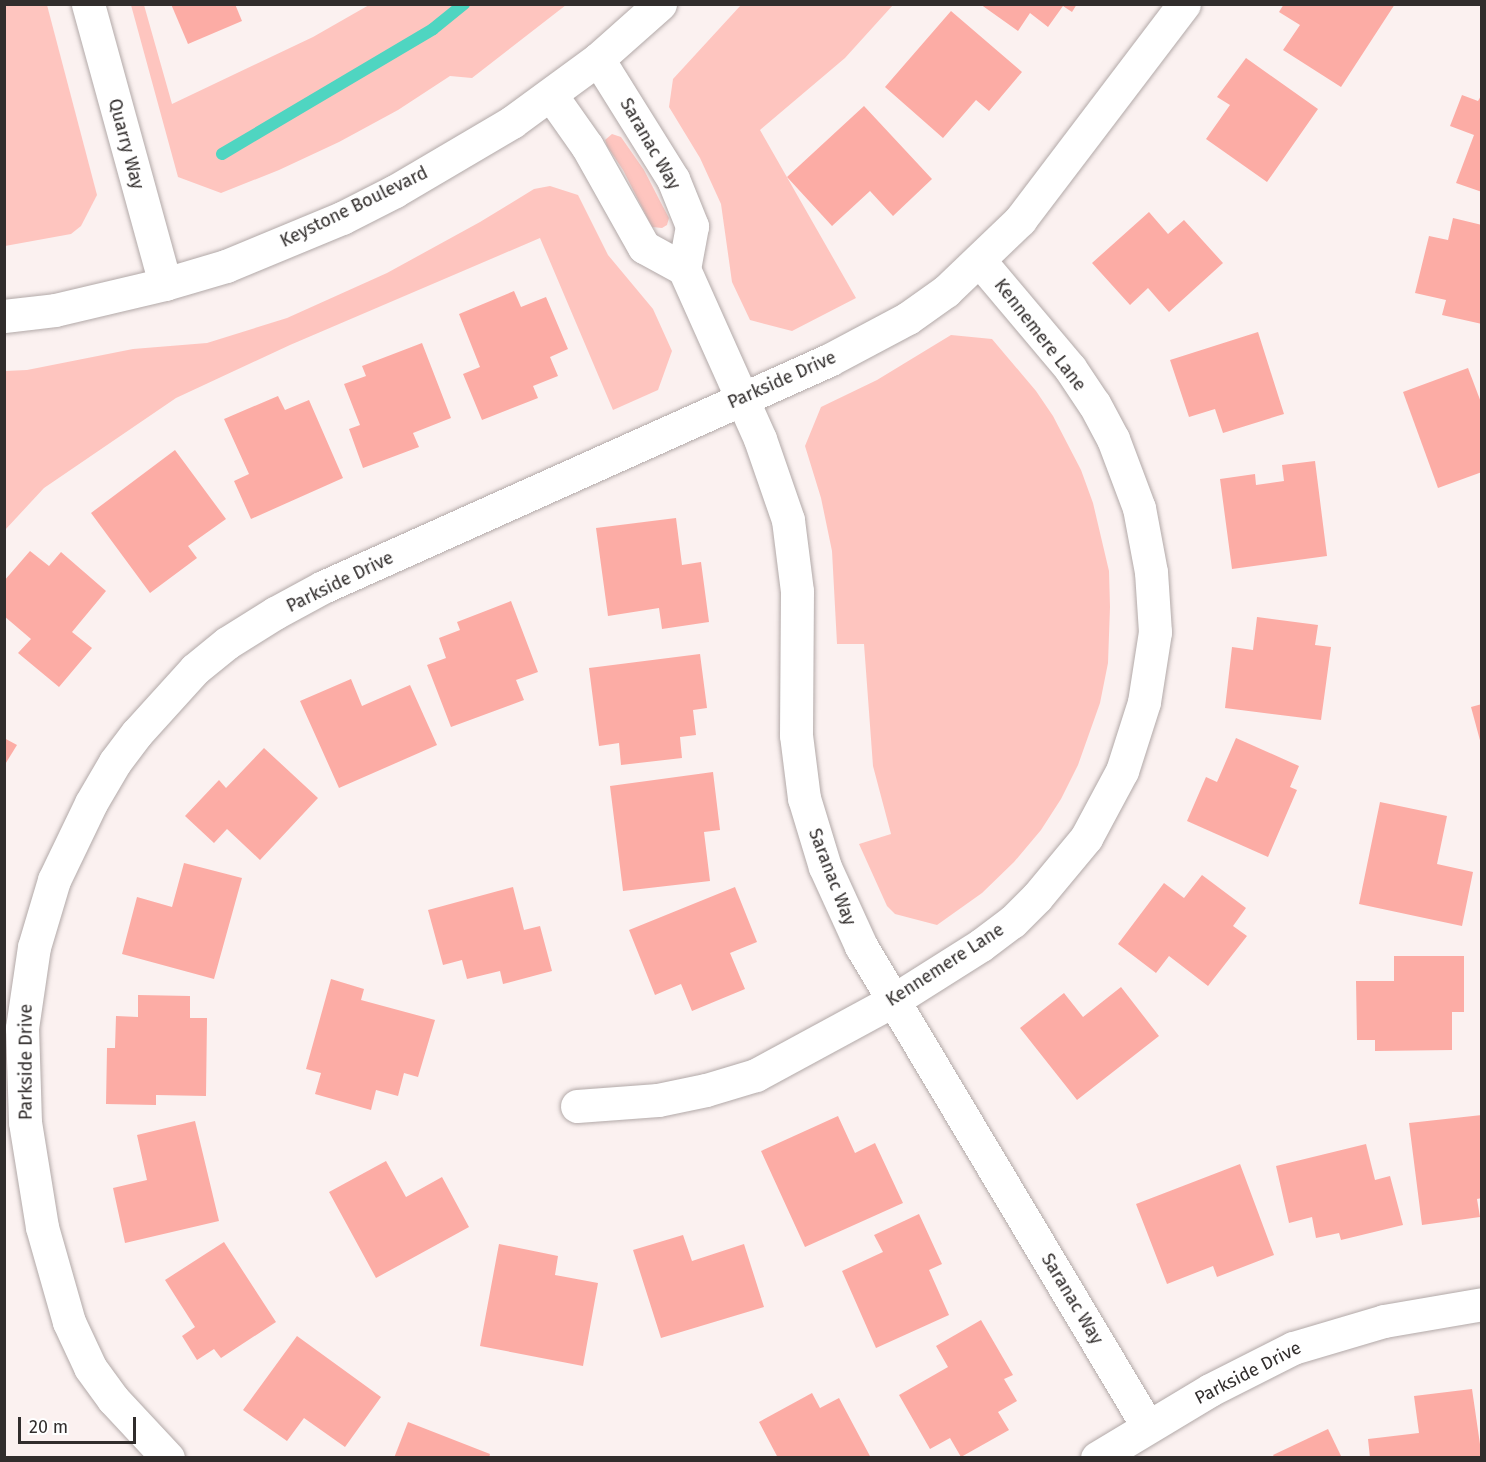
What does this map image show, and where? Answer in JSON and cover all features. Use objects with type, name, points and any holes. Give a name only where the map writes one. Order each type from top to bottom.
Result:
[{"type":"street","name":"Quarry Way","points":[[88,4],[165,284]]},
{"type":"street","name":"Keystone Boulevard","points":[[4,316],[55,310],[165,284],[226,266],[342,218],[472,146],[551,95],[598,59],[660,4]]},
{"type":"street","name":"Parkside Drive","points":[[168,1458],[112,1399],[90,1367],[69,1322],[42,1227],[26,1122],[22,1028],[34,947],[54,880],[90,803],[137,733],[195,669],[227,644],[275,613],[323,587],[871,339],[945,291],[980,261],[1020,220],[1053,181],[1184,4]]},
{"type":"street","name":"Saranac Way","points":[[598,59],[673,179],[692,226],[684,269],[742,397],[780,491],[788,520],[796,591],[795,735],[804,798],[825,867],[840,903],[894,1000],[1148,1427]]},
{"type":"street","points":[[551,95],[587,146],[645,248],[684,269]]},
{"type":"street","name":"Kennemere Lane","points":[[577,1106],[658,1100],[706,1090],[756,1074],[841,1031],[894,1000],[981,945],[1012,922],[1037,897],[1086,838],[1122,771],[1134,739],[1151,668],[1155,632],[1151,572],[1138,508],[1127,473],[1094,404],[1070,368],[980,261]]},
{"type":"street","name":"Parkside Drive","points":[[1097,1458],[1253,1366],[1293,1348],[1384,1321],[1482,1304]]},
{"type":"shaded area","points":[[5,4],[47,5],[97,195],[81,226],[71,234],[5,246]]},
{"type":"shaded area","points":[[131,5],[144,5],[172,104],[313,37],[369,5],[566,5],[472,78],[450,76],[398,110],[339,142],[279,170],[221,193],[178,177]]},
{"type":"shaded area","points":[[741,5],[893,5],[845,58],[760,130],[856,298],[792,331],[750,320],[732,282],[721,204],[700,158],[669,107],[673,79]]},
{"type":"shaded area","points":[[612,134],[621,137],[644,170],[669,218],[667,225],[662,228],[652,227],[623,170],[607,146],[605,140]]},
{"type":"shaded area","points":[[550,186],[578,195],[608,255],[653,309],[672,351],[658,390],[613,410],[540,238],[290,345],[176,398],[44,488],[5,530],[5,371],[27,370],[133,349],[207,343],[287,318],[387,273],[480,222],[534,189]]},
{"type":"shaded area","points":[[951,335],[992,339],[1036,391],[1053,416],[1081,470],[1093,503],[1109,571],[1110,607],[1108,663],[1100,703],[1078,765],[1061,799],[1041,830],[1014,862],[982,893],[937,925],[895,914],[887,906],[859,844],[891,834],[873,766],[864,644],[837,644],[832,551],[821,498],[805,446],[821,407],[877,380]]},
{"type":"building","points":[[171,4],[235,4],[242,21],[188,44]]},
{"type":"building","points":[[980,4],[1077,4],[1072,12],[1063,6],[1048,27],[1030,13],[1018,31]]},
{"type":"building","points":[[1284,4],[1395,4],[1341,87],[1283,50],[1300,25],[1279,12]]},
{"type":"building","points":[[951,11],[1022,72],[989,111],[976,100],[943,138],[885,87]]},
{"type":"building","points":[[1246,58],[1318,109],[1267,182],[1206,139],[1230,105],[1217,97]]},
{"type":"building","points":[[1482,94],[1482,192],[1456,183],[1474,135],[1450,126],[1462,95],[1478,101]]},
{"type":"building","points":[[864,106],[932,179],[893,216],[870,191],[832,226],[787,177]]},
{"type":"building","points":[[1149,212],[1168,234],[1184,220],[1223,263],[1169,312],[1148,288],[1130,305],[1092,263]]},
{"type":"building","points":[[1453,218],[1482,225],[1482,324],[1442,315],[1446,300],[1415,293],[1429,236],[1448,240]]},
{"type":"building","points":[[514,291],[521,307],[546,297],[568,349],[550,357],[558,376],[533,386],[538,398],[482,420],[463,374],[480,367],[459,314]]},
{"type":"building","points":[[1258,332],[1284,414],[1223,433],[1215,409],[1189,417],[1170,360]]},
{"type":"building","points":[[422,343],[451,418],[413,433],[419,447],[363,468],[349,429],[360,425],[344,384],[366,376],[362,366]]},
{"type":"building","points":[[1468,368],[1482,405],[1482,472],[1438,488],[1403,392]]},
{"type":"building","points":[[278,396],[285,410],[309,400],[343,478],[251,519],[234,481],[249,474],[224,419]]},
{"type":"building","points":[[175,450],[226,519],[188,546],[197,558],[150,593],[91,513]]},
{"type":"building","points":[[1315,461],[1327,556],[1232,569],[1220,479],[1255,474],[1256,485],[1284,481],[1282,465]]},
{"type":"building","points":[[676,518],[682,565],[701,562],[709,622],[662,629],[659,608],[608,616],[596,528]]},
{"type":"building","points":[[30,551],[49,566],[61,552],[106,591],[72,632],[92,648],[59,687],[18,653],[31,639],[4,616],[4,581]]},
{"type":"building","points":[[511,601],[538,672],[516,680],[524,700],[451,727],[427,665],[446,658],[439,638],[460,630],[457,622]]},
{"type":"building","points":[[1257,617],[1318,625],[1315,645],[1331,647],[1321,720],[1225,708],[1232,647],[1253,650]]},
{"type":"building","points":[[700,654],[707,708],[693,710],[696,735],[680,737],[682,758],[621,765],[619,743],[599,746],[589,668]]},
{"type":"building","points":[[351,679],[362,706],[410,685],[437,745],[339,788],[300,701]]},
{"type":"building","points":[[1482,704],[1482,744],[1481,744],[1471,707]]},
{"type":"building","points":[[4,738],[17,745],[4,766]]},
{"type":"building","points":[[1236,738],[1299,766],[1290,787],[1297,790],[1268,857],[1187,821],[1206,777],[1217,782]]},
{"type":"building","points":[[264,748],[318,798],[260,860],[227,829],[214,843],[185,816],[219,780],[226,788]]},
{"type":"building","points":[[713,772],[720,830],[704,832],[710,881],[623,891],[610,786]]},
{"type":"building","points":[[1380,802],[1447,816],[1437,864],[1473,872],[1462,926],[1359,904]]},
{"type":"building","points":[[184,863],[242,878],[214,979],[122,954],[137,897],[172,907]]},
{"type":"building","points":[[1202,875],[1246,908],[1233,926],[1247,936],[1208,986],[1169,956],[1156,973],[1118,944],[1164,883],[1184,898]]},
{"type":"building","points":[[513,887],[524,930],[540,926],[552,971],[503,984],[500,971],[467,979],[462,960],[443,965],[428,910]]},
{"type":"building","points":[[735,887],[757,942],[730,953],[745,989],[692,1011],[681,984],[655,995],[629,930]]},
{"type":"building","points":[[1394,956],[1464,956],[1464,1012],[1452,1012],[1452,1050],[1375,1051],[1375,1040],[1357,1040],[1356,981],[1394,981]]},
{"type":"building","points":[[331,979],[364,989],[361,1000],[435,1020],[418,1077],[404,1073],[398,1096],[376,1090],[371,1110],[315,1094],[321,1073],[306,1069]]},
{"type":"building","points":[[1121,987],[1159,1036],[1077,1100],[1020,1028],[1064,993],[1083,1017]]},
{"type":"building","points":[[138,995],[190,996],[190,1018],[207,1018],[206,1096],[156,1095],[156,1105],[106,1104],[107,1048],[115,1048],[116,1016],[138,1017]]},
{"type":"building","points":[[1482,1115],[1482,1198],[1477,1199],[1480,1217],[1422,1225],[1409,1123]]},
{"type":"building","points":[[838,1116],[855,1153],[875,1143],[903,1203],[805,1247],[761,1151]]},
{"type":"building","points":[[195,1121],[219,1221],[125,1243],[113,1188],[147,1180],[137,1135]]},
{"type":"building","points":[[1366,1144],[1375,1180],[1390,1176],[1403,1225],[1341,1240],[1339,1233],[1316,1238],[1312,1217],[1289,1223],[1276,1166]]},
{"type":"building","points":[[386,1161],[406,1197],[442,1177],[469,1227],[376,1278],[329,1192]]},
{"type":"building","points":[[1240,1164],[1274,1255],[1217,1277],[1213,1266],[1167,1284],[1136,1204]]},
{"type":"building","points":[[919,1214],[942,1264],[929,1270],[949,1315],[876,1348],[842,1271],[883,1252],[874,1235]]},
{"type":"building","points":[[683,1235],[692,1261],[744,1244],[764,1307],[661,1338],[633,1250]]},
{"type":"building","points":[[224,1242],[276,1322],[221,1358],[214,1349],[197,1360],[182,1336],[195,1327],[165,1280]]},
{"type":"building","points":[[499,1244],[558,1256],[555,1275],[598,1283],[583,1366],[480,1346]]},
{"type":"building","points":[[981,1320],[1013,1375],[1004,1379],[1017,1401],[998,1412],[1009,1430],[961,1457],[950,1438],[930,1449],[899,1395],[948,1367],[936,1346]]},
{"type":"building","points":[[297,1336],[381,1397],[345,1447],[304,1418],[287,1441],[243,1410]]},
{"type":"building","points":[[1472,1389],[1482,1458],[1370,1458],[1368,1439],[1419,1433],[1414,1396]]},
{"type":"building","points":[[812,1393],[820,1408],[839,1398],[871,1458],[778,1458],[759,1422]]},
{"type":"building","points":[[408,1422],[490,1454],[489,1458],[394,1458]]},
{"type":"building","points":[[1328,1429],[1342,1458],[1275,1458],[1273,1455]]},
{"type":"waterway","points":[[222,154],[433,29],[464,4]]}]
